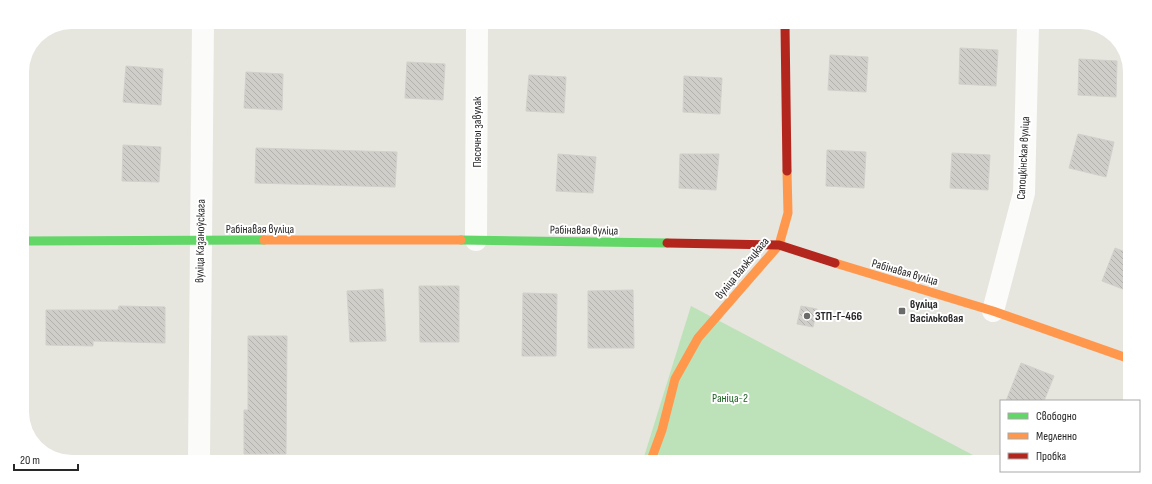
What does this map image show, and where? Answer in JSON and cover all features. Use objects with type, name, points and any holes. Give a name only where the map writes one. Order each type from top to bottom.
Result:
[{"type":"street","name":"вуліца Казаноўскага","points":[[199,455],[203,29]]},
{"type":"street","name":"Пясочны завулак","points":[[476,240],[477,29]]},
{"type":"street","name":"вуліца Валжэцкага","points":[[653,455],[662,430],[675,379],[698,338],[779,245],[788,213],[785,29]]},
{"type":"street","name":"Сапоцкінская вуліца","points":[[993,311],[1024,193],[1028,29]]},
{"type":"street","name":"Рабінавая вуліца","points":[[29,241],[476,240],[779,245],[870,275],[993,311],[1123,357]]},
{"type":"green space","name":"Раніца-2","points":[[691,306],[973,455],[645,455]]},
{"type":"building","points":[[960,48],[998,50],[996,86],[959,84]]},
{"type":"building","points":[[830,55],[868,57],[866,92],[828,90]]},
{"type":"building","points":[[1079,59],[1117,61],[1116,97],[1078,95]]},
{"type":"building","points":[[407,62],[445,64],[443,100],[405,98]]},
{"type":"building","points":[[126,66],[163,69],[161,105],[123,102]]},
{"type":"building","points":[[246,72],[283,74],[282,110],[244,108]]},
{"type":"building","points":[[529,75],[566,77],[564,113],[526,111]]},
{"type":"building","points":[[684,76],[722,78],[720,114],[683,112]]},
{"type":"building","points":[[1078,134],[1114,142],[1106,177],[1069,168]]},
{"type":"building","points":[[123,145],[161,147],[159,182],[122,181]]},
{"type":"building","points":[[256,148],[397,152],[395,187],[255,183]]},
{"type":"building","points":[[827,150],[866,152],[864,188],[826,186]]},
{"type":"building","points":[[952,153],[990,155],[988,190],[950,188]]},
{"type":"building","points":[[558,154],[596,157],[593,193],[556,191]]},
{"type":"building","points":[[680,154],[719,154],[716,190],[679,188]]},
{"type":"building","points":[[1115,248],[1123,251],[1123,289],[1102,281]]},
{"type":"building","points":[[419,286],[459,286],[459,342],[420,342]]},
{"type":"building","points":[[383,289],[386,341],[350,342],[347,291]]},
{"type":"building","points":[[633,290],[634,348],[588,348],[588,291]]},
{"type":"building","points":[[523,293],[557,294],[556,356],[522,356]]},
{"type":"building","points":[[119,306],[165,307],[165,343],[93,341],[93,346],[46,345],[46,310],[118,310]]},
{"type":"building","name":"ЗТП-Г-466","points":[[801,306],[817,309],[813,327],[797,324]]},
{"type":"building","points":[[248,336],[287,336],[286,454],[244,454],[244,410],[248,410]]},
{"type":"building","points":[[1021,363],[1054,376],[1044,400],[1006,400]]},
{"type":"traffic: fast","points":[[29,241],[264,240]]},
{"type":"traffic: fast","points":[[461,240],[667,243]]},
{"type":"traffic: slow","points":[[653,455],[662,430],[675,379],[698,338],[779,245],[788,213],[787,171]]},
{"type":"traffic: slow","points":[[264,240],[461,240]]},
{"type":"traffic: slow","points":[[835,263],[993,311],[1123,357]]},
{"type":"traffic: jam","points":[[785,29],[787,171]]},
{"type":"traffic: jam","points":[[667,243],[779,245],[835,263]]},
{"type":"place","name":"вуліца Васільковая","points":[[902,311]]},
{"type":"place","name":"ЗТП-Г-466","points":[[807,316]]}]
